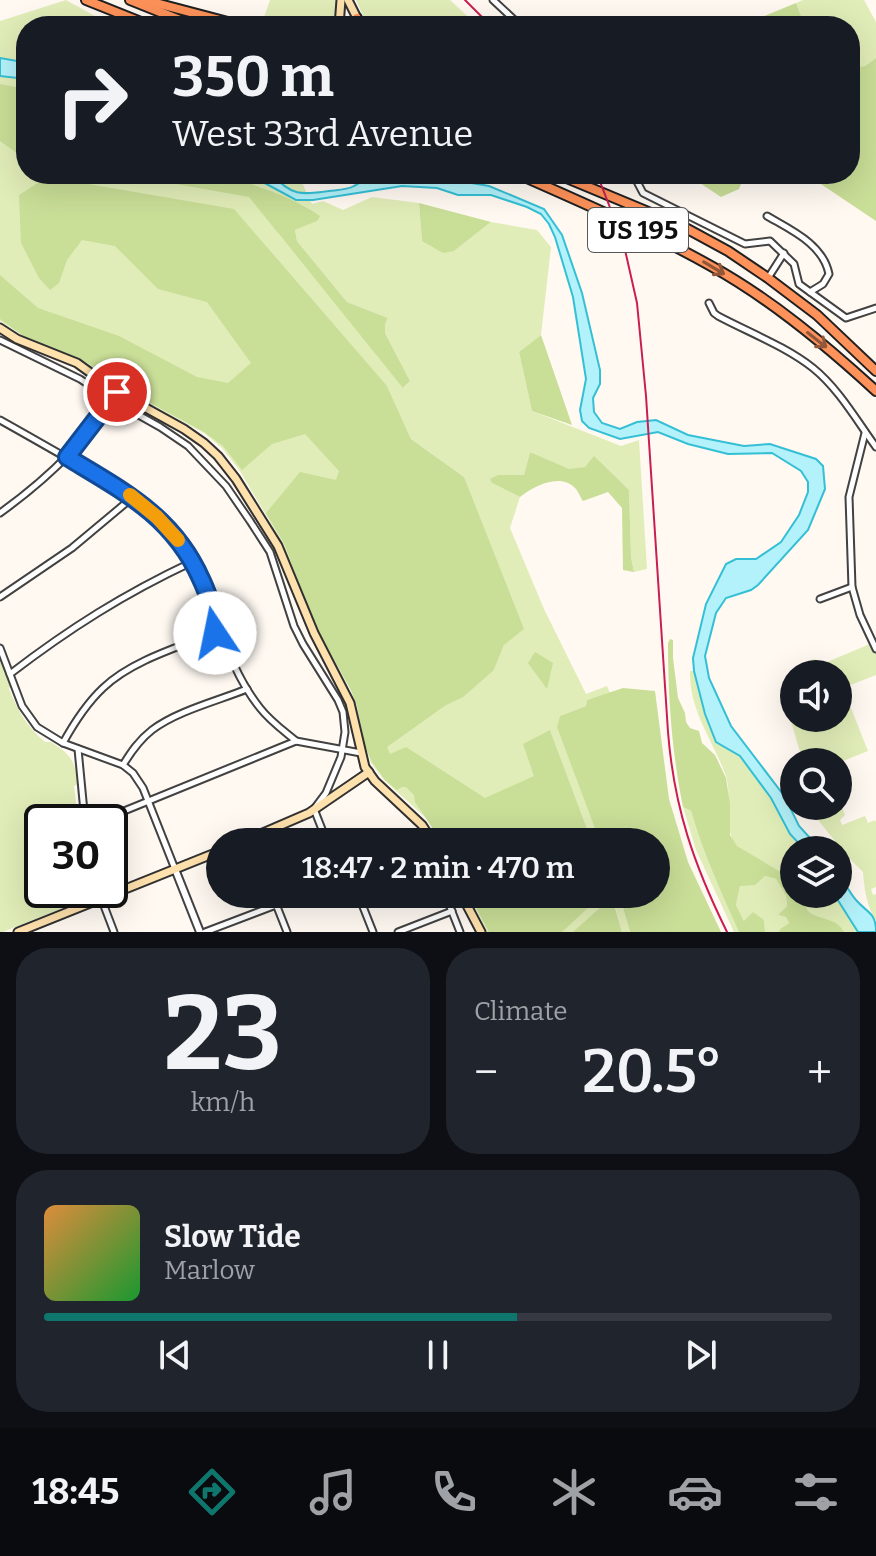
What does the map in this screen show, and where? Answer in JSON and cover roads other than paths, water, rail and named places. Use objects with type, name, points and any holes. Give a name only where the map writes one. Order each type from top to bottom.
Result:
[{"type":"highway","points":[[130,0],[170,16]]},
{"type":"highway","points":[[144,0],[205,16]]},
{"type":"highway","points":[[89,1],[116,16]]},
{"type":"highway","points":[[89,1],[126,16]]},
{"type":"highway","points":[[528,184],[566,196]]},
{"type":"highway","name":"US 195","points":[[540,184],[714,267],[785,316],[876,391]]},
{"type":"highway","name":"US 195","points":[[582,184],[682,226],[728,251],[817,315],[876,371]]},
{"type":"main road","points":[[0,328],[17,339],[77,363],[117,392],[184,429],[218,456],[278,546],[301,604],[350,703],[361,753],[369,772],[424,828]]},
{"type":"main road","points":[[275,828],[314,809],[369,772]]},
{"type":"main road","points":[[128,885],[206,857]]},
{"type":"main road","points":[[18,932],[41,926],[74,908]]},
{"type":"main road","points":[[468,908],[481,932]]},
{"type":"street","points":[[493,0],[510,16]]},
{"type":"street","points":[[638,184],[643,193],[745,244],[770,241],[794,264],[799,284],[846,318],[876,308]]},
{"type":"street","points":[[767,216],[807,240],[827,265],[829,274],[823,284],[810,292]]},
{"type":"street","points":[[768,278],[784,253]]},
{"type":"street","points":[[709,303],[718,316],[813,369],[826,381],[876,447]]},
{"type":"street","points":[[0,340],[55,366],[188,446],[226,486],[270,552],[299,635],[343,712],[343,750],[325,796],[314,809],[321,828]]},
{"type":"street","points":[[0,513],[32,490],[67,457],[117,392]]},
{"type":"street","points":[[0,420],[133,497],[175,536],[201,579],[219,631],[247,689],[261,710],[296,741],[361,753]]},
{"type":"street","points":[[865,433],[849,497],[852,587],[860,615],[876,649]]},
{"type":"street","points":[[226,486],[236,479]]},
{"type":"street","points":[[0,597],[72,548],[133,497]]},
{"type":"street","points":[[10,674],[108,604],[192,562]]},
{"type":"street","points":[[820,599],[852,587]]},
{"type":"street","points":[[288,609],[301,604]]},
{"type":"street","points":[[63,743],[81,712],[104,687],[126,670],[219,631]]},
{"type":"street","points":[[0,648],[22,706],[37,727],[63,743],[123,765],[138,780],[202,932],[269,908]]},
{"type":"street","points":[[315,664],[327,657]]},
{"type":"street","points":[[123,765],[151,731],[171,719],[247,689]]},
{"type":"street","points":[[128,809],[296,741]]},
{"type":"street","points":[[78,749],[83,804]]},
{"type":"street","points":[[105,908],[114,932]]},
{"type":"street","points":[[278,908],[287,932]]},
{"type":"street","points":[[364,908],[373,932]]},
{"type":"street","points":[[451,908],[460,932]]},
{"type":"street","points":[[398,932],[452,911]]},
{"type":"water","points":[[0,58],[16,61],[16,78],[0,76]]},
{"type":"water","points":[[266,184],[283,184],[304,193],[357,184],[478,184],[544,209],[562,235],[582,293],[600,370],[600,384],[593,398],[594,412],[602,423],[620,429],[637,422],[656,420],[688,435],[744,446],[770,444],[816,459],[823,466],[825,489],[808,530],[758,585],[726,598],[716,613],[705,656],[709,678],[731,726],[780,790],[780,815],[740,756],[716,742],[705,714],[693,658],[706,604],[726,564],[736,559],[756,559],[781,542],[799,515],[808,492],[808,482],[801,471],[772,453],[728,454],[688,444],[658,432],[620,439],[589,428],[582,421],[580,410],[586,379],[573,297],[555,237],[541,214],[491,195],[458,195],[437,188],[402,186],[296,200]]},
{"type":"water","points":[[783,820],[796,820],[808,836],[792,836]]},
{"type":"water","points":[[852,895],[873,917],[876,925],[876,932],[858,932],[843,908],[852,908]]},
{"type":"railway","points":[[465,0],[481,16]]},
{"type":"railway","points":[[601,184],[623,241],[637,303],[668,732],[675,786],[695,859],[727,932]]}]
